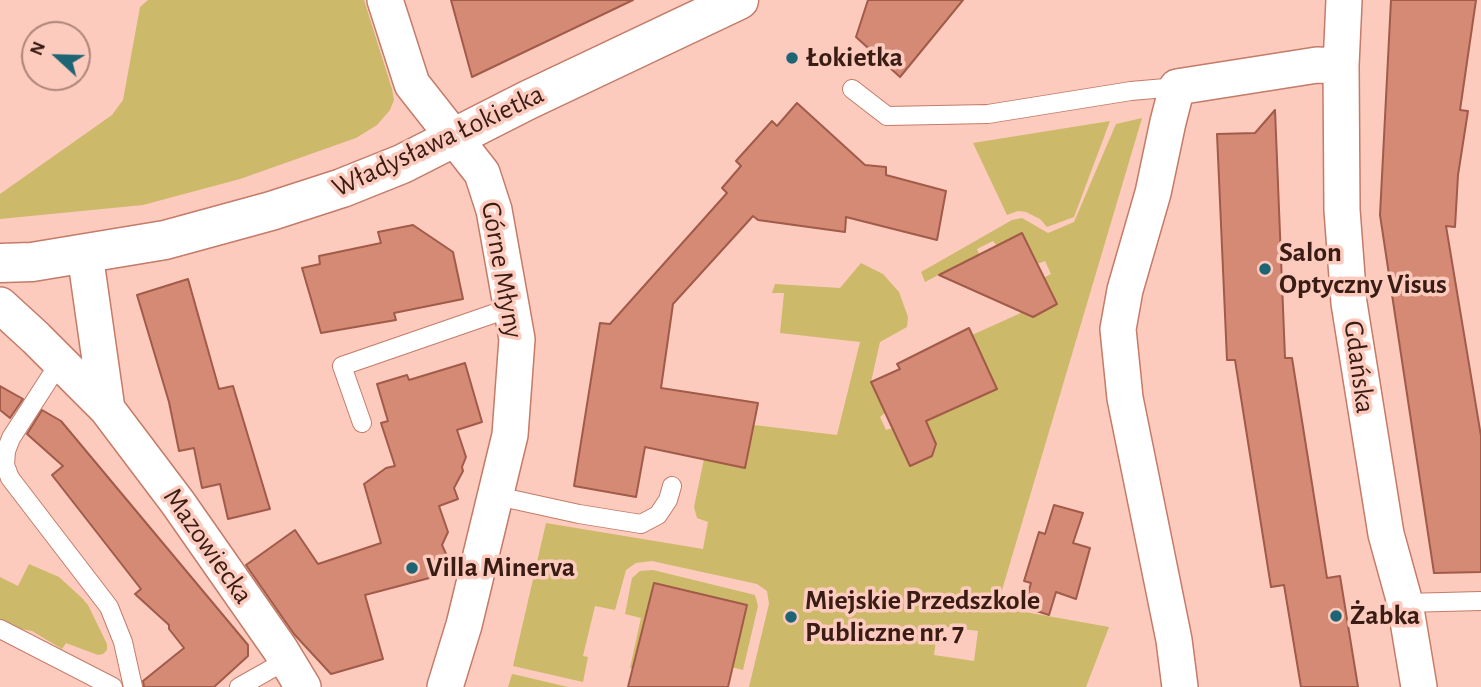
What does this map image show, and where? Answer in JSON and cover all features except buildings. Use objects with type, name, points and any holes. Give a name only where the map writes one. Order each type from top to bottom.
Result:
[{"type":"street","name":"Górne Młyny","points":[[385,0],[412,84],[482,173],[494,210],[517,339],[510,435],[464,625],[445,687]]},
{"type":"street","name":"Władysława Łokietka","points":[[0,263],[32,262],[165,240],[342,188],[457,138],[517,106],[739,0]]},
{"type":"street","name":"Gdańska","points":[[1344,0],[1340,66],[1342,210],[1349,303],[1386,534],[1405,603],[1419,687]]},
{"type":"street","points":[[1180,687],[1174,640],[1125,398],[1118,330],[1125,290],[1153,194],[1177,87],[1317,65],[1340,66]]},
{"type":"street","name":"Mazowiecka","points":[[86,254],[107,409]]},
{"type":"street","name":"Mazowiecka","points":[[0,305],[107,409],[178,503],[295,674]]},
{"type":"lane","points":[[852,89],[887,116],[988,114],[1131,91],[1177,87]]},
{"type":"lane","points":[[362,423],[342,366],[513,307]]},
{"type":"lane","points":[[0,468],[18,426],[60,362]]},
{"type":"lane","points":[[6,451],[5,465],[10,478],[109,607],[123,642],[133,687]]},
{"type":"lane","points":[[497,496],[641,524],[658,515],[668,500],[672,486]]},
{"type":"lane","points":[[1405,603],[1481,601]]},
{"type":"lane","points":[[0,629],[113,687]]},
{"type":"lane","points":[[239,687],[295,674]]},
{"type":"shaded area","points":[[148,0],[364,0],[392,89],[394,100],[390,110],[377,125],[356,138],[240,179],[143,205],[0,219],[0,194],[112,115],[123,100],[140,7]]},
{"type":"shaded area","points":[[1142,118],[997,607],[1109,627],[1086,687],[749,687],[769,604],[767,591],[757,584],[652,561],[636,563],[626,570],[615,610],[595,606],[583,656],[588,657],[583,682],[513,666],[546,523],[703,549],[708,522],[697,518],[694,507],[704,459],[745,467],[754,425],[837,435],[860,342],[780,333],[784,293],[772,293],[775,284],[840,288],[861,263],[883,274],[899,292],[908,317],[907,327],[880,342],[871,382],[885,413],[880,417],[886,430],[893,428],[910,466],[932,456],[936,444],[923,415],[972,335],[1023,312],[1033,317],[1057,304],[1043,278],[1051,274],[1045,261],[1037,264],[997,246],[993,241],[977,249],[979,254],[925,282],[921,272],[1012,220],[1022,218],[1048,233],[1074,222],[1116,124]],"holes":[[[938,626],[978,631],[974,661],[934,655]]]},
{"type":"shaded area","points":[[1110,121],[1074,217],[1047,227],[1040,219],[1026,212],[1018,211],[1007,215],[973,143]]},
{"type":"shaded area","points":[[29,564],[59,577],[88,605],[107,644],[107,650],[103,654],[98,655],[66,643],[62,649],[32,631],[0,621],[0,577],[18,586]]},
{"type":"shaded area","points":[[653,570],[755,595],[758,606],[743,670],[716,663],[737,650],[747,605],[654,583],[641,638],[669,677],[630,668],[641,618],[625,614],[632,578],[640,571]]},
{"type":"shaded area","points":[[512,674],[517,675],[568,687],[508,687]]},
{"type":"place","name":"Łokietka","points":[[792,58]]},
{"type":"place","name":"Salon Optyczny Visus","points":[[1265,269]]},
{"type":"place","name":"Villa Minerva","points":[[412,568]]},
{"type":"place","name":"Żabka","points":[[1336,616]]},
{"type":"place","name":"Miejskie Przedszkole Publiczne nr. 7","points":[[791,617]]}]
